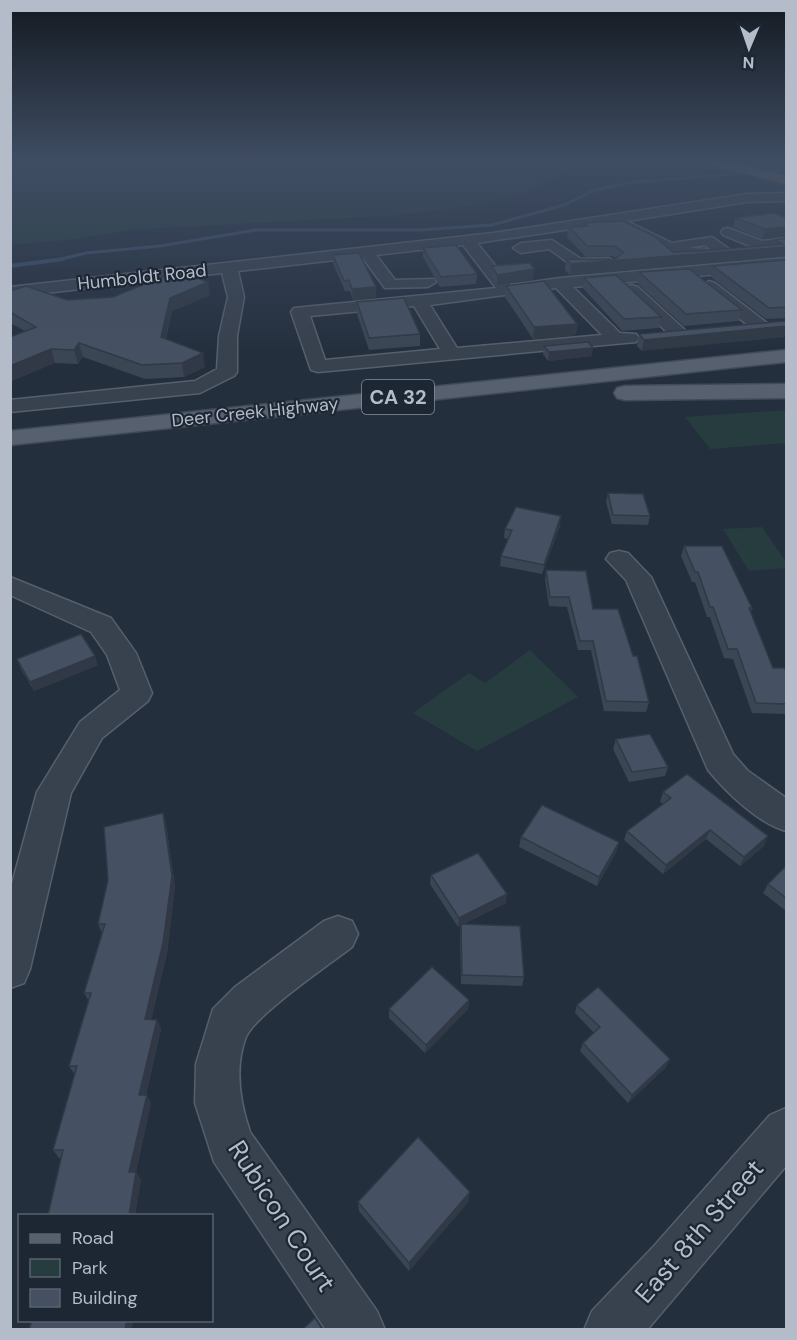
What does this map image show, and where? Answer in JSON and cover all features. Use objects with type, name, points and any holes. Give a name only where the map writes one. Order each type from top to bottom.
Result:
[{"type":"main road","name":"Deer Creek Highway","points":[[10,438],[786,356]]},
{"type":"main road","name":"Deer Creek Highway","points":[[10,450],[510,400],[696,391],[786,391]]},
{"type":"street","name":"Humboldt Road","points":[[10,292],[312,266],[366,252],[568,226]]},
{"type":"street","points":[[626,226],[673,246],[770,326],[738,329]]},
{"type":"street","points":[[635,230],[644,226]]},
{"type":"street","points":[[656,239],[692,232],[686,226]]},
{"type":"street","points":[[728,232],[760,246],[786,242]]},
{"type":"street","points":[[467,240],[507,291]]},
{"type":"street","points":[[619,278],[685,333],[318,366],[300,312],[619,278],[691,263],[724,251],[724,248],[707,240],[673,246]]},
{"type":"street","points":[[490,270],[518,265],[512,250],[552,244],[577,264]]},
{"type":"street","points":[[366,252],[391,285]]},
{"type":"street","points":[[553,266],[670,259],[691,263],[756,265],[786,262]]},
{"type":"street","points":[[756,265],[779,281]]},
{"type":"street","points":[[10,406],[182,389],[213,382],[227,372],[228,336],[236,297],[231,274],[289,277]]},
{"type":"street","points":[[373,286],[434,281]]},
{"type":"street","points":[[560,283],[615,339]]},
{"type":"street","points":[[419,301],[452,354]]},
{"type":"street","points":[[619,559],[638,577],[720,761],[736,780],[786,817]]},
{"type":"street","points":[[10,585],[101,625],[121,653],[137,693],[91,730],[54,792],[10,969]]},
{"type":"street","name":"Rubicon Court","points":[[338,934],[250,1001],[228,1024],[218,1064],[218,1103],[231,1145],[358,1329]]},
{"type":"street","name":"East 8th Street","points":[[611,1329],[672,1264],[786,1131]]},
{"type":"green space","points":[[11,226],[209,226],[129,230],[77,239],[11,245]]},
{"type":"green space","points":[[786,410],[786,443],[710,449],[685,417]]},
{"type":"green space","points":[[762,527],[786,562],[786,568],[749,571],[723,529]]},
{"type":"green space","points":[[530,650],[578,697],[477,751],[413,713],[469,673],[485,683]]},
{"type":"building","points":[[632,226],[654,236],[673,252],[782,244],[775,240],[786,238],[786,247],[571,264],[566,259],[614,260],[624,252],[614,246],[587,246],[569,227]]},
{"type":"building","points":[[756,226],[786,226],[786,227],[765,229]]},
{"type":"building","points":[[456,245],[477,274],[441,277],[423,248]]},
{"type":"building","points":[[359,253],[376,287],[352,289],[349,280],[344,281],[333,255]]},
{"type":"building","points":[[786,260],[786,307],[769,308],[713,266]]},
{"type":"building","points":[[530,263],[534,269],[497,275],[492,266]]},
{"type":"building","points":[[689,269],[742,310],[686,314],[639,272]]},
{"type":"building","points":[[177,271],[208,282],[170,298],[161,337],[203,353],[182,363],[142,365],[79,343],[74,350],[51,349],[10,366],[10,337],[36,327],[10,312],[10,291],[26,286],[67,300],[113,297]]},
{"type":"building","points":[[616,275],[661,317],[624,319],[584,278]]},
{"type":"building","points":[[544,281],[577,324],[534,327],[506,286]]},
{"type":"building","points":[[404,298],[420,334],[369,338],[357,302]]},
{"type":"building","points":[[786,321],[786,326],[644,340],[639,334]]},
{"type":"building","points":[[588,342],[593,348],[549,352],[544,346]]},
{"type":"building","points":[[608,493],[643,494],[650,516],[613,515]]},
{"type":"building","points":[[516,507],[561,516],[544,565],[501,556],[512,530],[505,529]]},
{"type":"building","points":[[684,546],[722,546],[752,608],[749,608],[773,668],[785,668],[786,704],[756,703],[737,649],[728,649],[713,607],[710,607],[698,572],[695,572]]},
{"type":"building","points":[[546,570],[586,571],[593,609],[618,609],[633,656],[637,656],[649,702],[606,701],[593,641],[580,641],[569,597],[550,597]]},
{"type":"building","points":[[81,634],[95,656],[30,682],[17,659]]},
{"type":"building","points":[[650,734],[668,767],[632,772],[616,739]]},
{"type":"building","points":[[687,774],[768,836],[744,857],[710,830],[666,865],[627,831],[671,798],[663,792]]},
{"type":"building","points":[[542,805],[619,842],[599,877],[521,837]]},
{"type":"building","points":[[163,813],[172,876],[163,943],[145,1019],[157,1020],[139,1095],[147,1095],[129,1172],[136,1172],[129,1214],[48,1214],[63,1150],[53,1150],[77,1066],[69,1066],[91,993],[84,993],[105,924],[98,924],[108,880],[104,827]]},
{"type":"building","points":[[478,853],[507,894],[459,918],[431,875]]},
{"type":"building","points":[[786,866],[786,898],[768,884]]},
{"type":"building","points":[[461,924],[520,926],[524,977],[462,975]]},
{"type":"building","points":[[432,967],[469,1000],[426,1045],[389,1009]]},
{"type":"building","points":[[598,987],[670,1059],[632,1095],[583,1043],[600,1027],[577,1005]]},
{"type":"building","points":[[418,1137],[470,1192],[409,1263],[358,1202]]},
{"type":"building","points":[[315,1318],[322,1329],[303,1329]]},
{"type":"building","points":[[31,1322],[127,1322],[125,1329],[29,1329]]},
{"type":"waterway","points":[[59,260],[86,253],[160,246],[256,230],[419,230],[484,226]]},
{"type":"waterway","points":[[59,260],[63,259]]},
{"type":"waterway","points":[[10,266],[59,260]]}]
